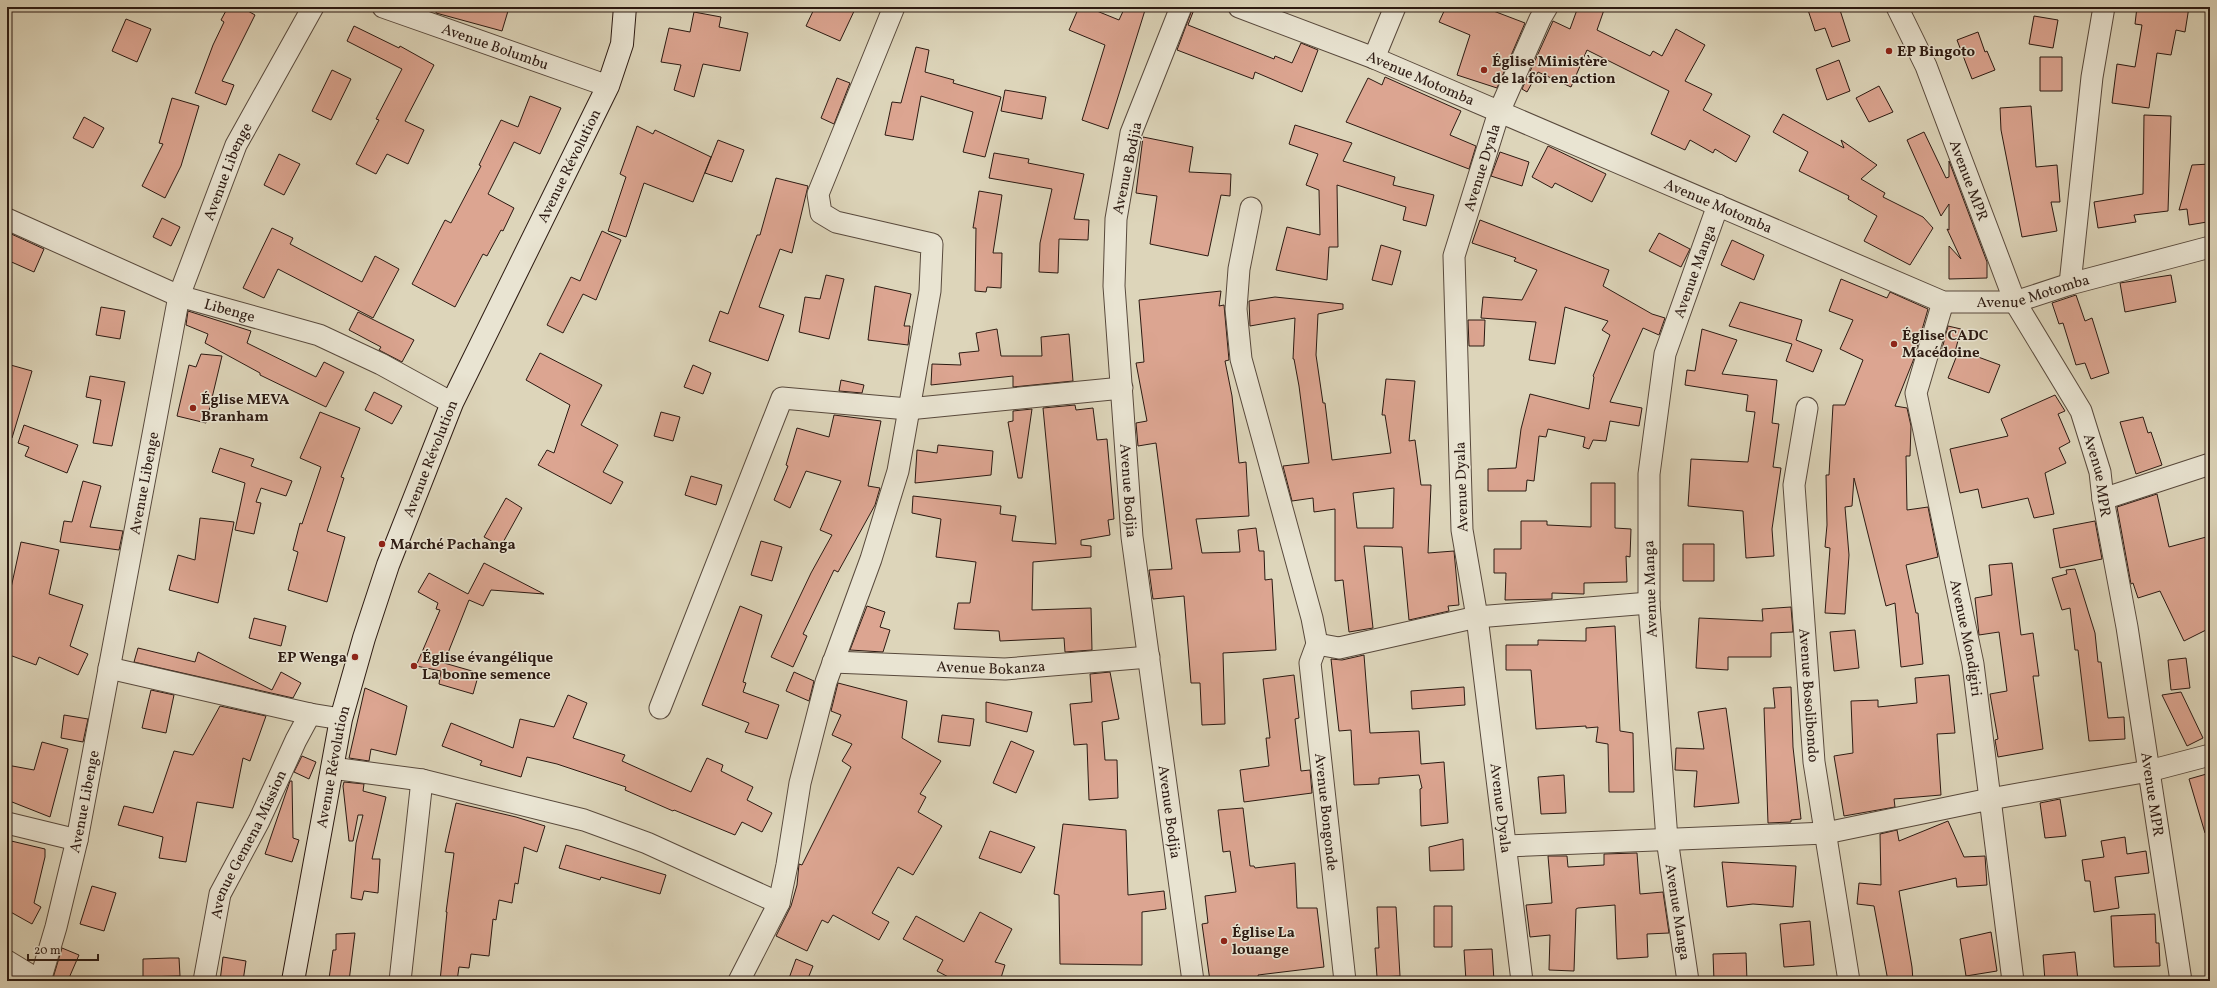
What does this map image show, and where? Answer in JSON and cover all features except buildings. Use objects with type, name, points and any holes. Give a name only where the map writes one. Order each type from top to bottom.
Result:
[{"type":"street","name":"Avenue Libenge","points":[[40,981],[56,927],[77,840],[179,296],[236,144],[313,7]]},
{"type":"street","name":"Avenue Bolumbu","points":[[383,7],[608,86]]},
{"type":"street","name":"Avenue Révolution","points":[[293,981],[341,719],[388,565],[452,403],[608,86],[622,44],[625,7]]},
{"type":"street","points":[[739,981],[779,903],[787,865],[800,783],[826,682],[871,560],[898,471],[930,291],[932,244],[836,222],[822,213],[818,194],[894,7]]},
{"type":"street","name":"Avenue Bodjia","points":[[1181,7],[1131,133],[1116,219],[1114,286],[1132,537],[1193,981]]},
{"type":"street","name":"Avenue Motomba","points":[[1239,7],[1374,58],[1942,302],[2015,302],[2070,284],[2210,246]]},
{"type":"street","points":[[1374,58],[1395,7]]},
{"type":"street","name":"Avenue Dyala","points":[[1522,981],[1477,617],[1462,530],[1454,256],[1499,112],[1540,19],[1548,7]]},
{"type":"street","name":"Avenue MPR","points":[[1897,7],[1926,66],[2015,302],[2081,411],[2100,472],[2103,499],[2127,627],[2180,981]]},
{"type":"street","points":[[2070,284],[2092,77],[2104,7]]},
{"type":"street","name":"Avenue Manga","points":[[1688,981],[1667,839],[1649,603],[1648,474],[1665,354],[1718,205]]},
{"type":"street","points":[[1251,208],[1239,269],[1236,310],[1241,359],[1312,618],[1317,644],[1340,648],[1477,617],[1649,603]]},
{"type":"street","name":"Libenge","points":[[7,219],[179,296],[319,335],[380,364],[452,403]]},
{"type":"street","name":"Avenue Mondigiri","points":[[1942,302],[1916,393],[1973,664],[2013,981]]},
{"type":"street","points":[[660,708],[782,398],[908,409],[1122,388]]},
{"type":"street","name":"Avenue Bosolibondo","points":[[1807,408],[1794,485],[1814,762],[1848,981]]},
{"type":"street","points":[[2103,499],[2210,464]]},
{"type":"street","name":"Avenue Bongonde","points":[[1317,644],[1310,663],[1345,981]]},
{"type":"street","name":"Avenue Bokanza","points":[[833,662],[1005,668],[1149,658]]},
{"type":"street","points":[[109,668],[310,714],[341,719]]},
{"type":"street","name":"Avenue Gemena Mission","points":[[204,981],[220,894],[259,821],[296,740],[310,714]]},
{"type":"street","points":[[1506,846],[1826,833],[1990,799],[2149,771],[2210,755]]},
{"type":"street","points":[[332,768],[422,780],[584,820],[647,842],[779,903]]},
{"type":"street","points":[[400,981],[422,780]]},
{"type":"street","points":[[7,824],[77,840]]},
{"type":"street","points":[[7,961],[40,981]]},
{"type":"place","name":"EP Bingoto","points":[[1889,51]]},
{"type":"place","name":"Église Ministère de la foi en action","points":[[1484,70]]},
{"type":"place","name":"Église CADC Macédoine","points":[[1894,344]]},
{"type":"place","name":"Église MEVA Branham","points":[[193,408]]},
{"type":"place","name":"Marché Pachanga","points":[[382,544]]},
{"type":"place","name":"EP Wenga","points":[[355,657]]},
{"type":"place","name":"Église évangélique La bonne semence","points":[[414,666]]},
{"type":"place","name":"Église La louange","points":[[1224,941]]}]
